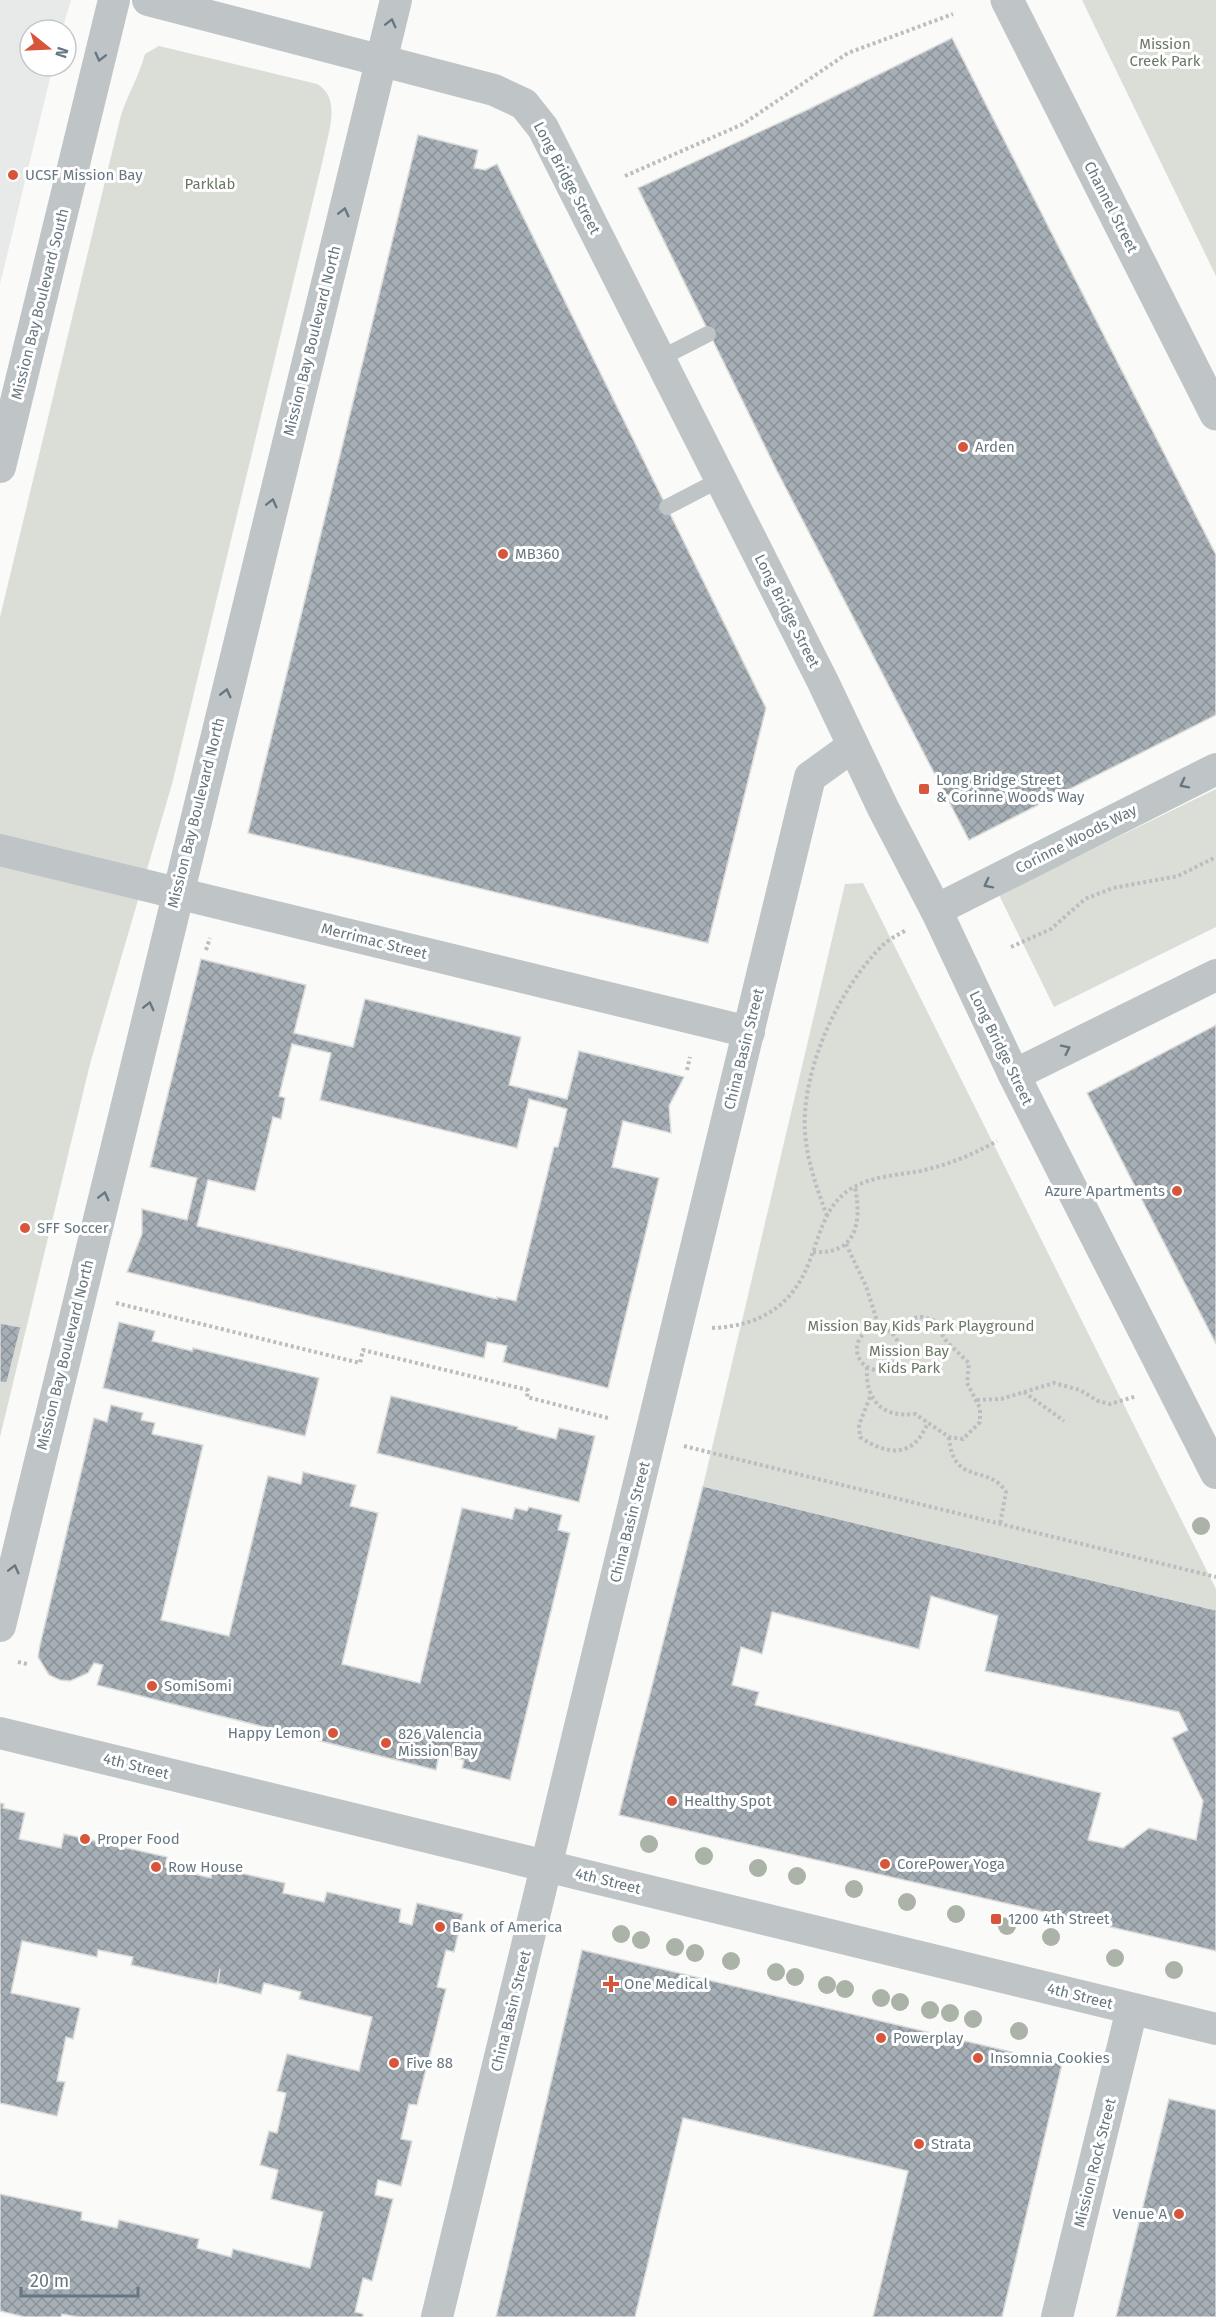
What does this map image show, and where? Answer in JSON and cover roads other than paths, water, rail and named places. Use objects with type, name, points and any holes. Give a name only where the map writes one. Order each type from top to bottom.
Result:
[{"type":"street","name":"Mission Bay Boulevard South","points":[[0,467],[114,0]]},
{"type":"street","name":"Long Bridge Street","points":[[148,0],[382,59],[494,90],[524,104],[543,128],[936,910],[1014,1075],[1216,1473]]},
{"type":"street","name":"Mission Bay Boulevard North","points":[[0,1626],[396,0]]},
{"type":"street","name":"Channel Street","points":[[1007,0],[1216,414]]},
{"type":"street","name":"China Basin Street","points":[[437,2317],[810,777],[853,746]]},
{"type":"street","name":"Corinne Woods Way","points":[[936,910],[1216,769]]},
{"type":"street","name":"Merrimac Street","points":[[0,850],[749,1032]]},
{"type":"street","points":[[1014,1075],[1216,975]]},
{"type":"street","name":"4th Street","points":[[0,1733],[1216,2029]]},
{"type":"street","name":"Mission Rock Street","points":[[1057,2317],[1132,2009]]},
{"type":"lane","points":[[659,359],[708,334]]},
{"type":"lane","points":[[667,507],[721,479]]},
{"type":"place","name":"UCSF Mission Bay","points":[[13,175]]},
{"type":"place","name":"Arden","points":[[963,447]]},
{"type":"place","name":"MB360","points":[[503,554]]},
{"type":"place","name":"Long Bridge Street & Corinne Woods Way","points":[[924,789]]},
{"type":"place","name":"Azure Apartments","points":[[1177,1191]]},
{"type":"place","name":"SFF Soccer","points":[[25,1228]]},
{"type":"place","name":"SomiSomi","points":[[152,1686]]},
{"type":"place","name":"Happy Lemon","points":[[333,1733]]},
{"type":"place","name":"826 Valencia Mission Bay","points":[[386,1743]]},
{"type":"place","name":"Healthy Spot","points":[[672,1801]]},
{"type":"place","name":"Proper Food","points":[[85,1839]]},
{"type":"place","name":"CorePower Yoga","points":[[885,1864]]},
{"type":"place","name":"Row House","points":[[156,1867]]},
{"type":"place","name":"1200 4th Street","points":[[996,1919]]},
{"type":"place","name":"Bank of America","points":[[440,1927]]},
{"type":"place","name":"One Medical","points":[[611,1984]]},
{"type":"place","name":"Powerplay","points":[[881,2038]]},
{"type":"place","name":"Insomnia Cookies","points":[[978,2058]]},
{"type":"place","name":"Five 88","points":[[394,2063]]},
{"type":"place","name":"Strata","points":[[919,2144]]},
{"type":"place","name":"Venue A","points":[[1179,2214]]},
{"type":"park label","name":"Mission Creek Park","points":[[1165,52]]},
{"type":"park label","name":"Parklab","points":[[210,184]]},
{"type":"park label","name":"Mission Bay Kids Park Playground","points":[[921,1326]]},
{"type":"park label","name":"Mission Bay Kids Park","points":[[909,1360]]}]
